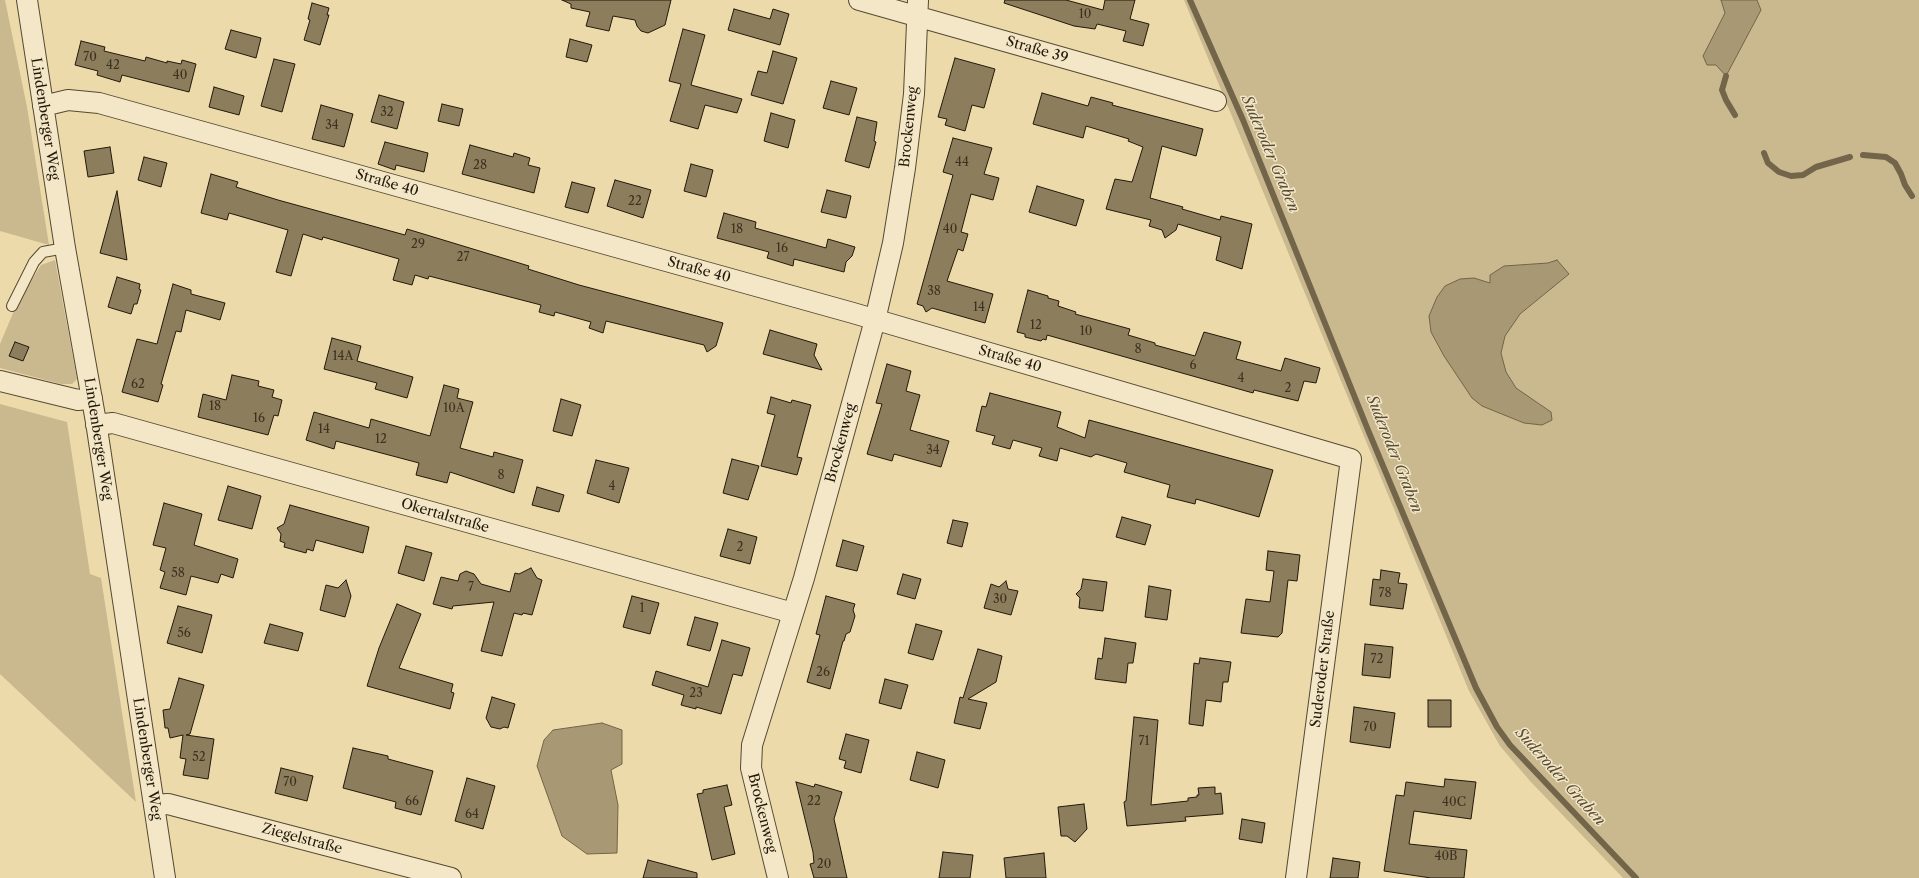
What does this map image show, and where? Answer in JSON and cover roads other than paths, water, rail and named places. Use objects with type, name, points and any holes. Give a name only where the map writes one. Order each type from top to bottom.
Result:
[{"type":"street","name":"Lindenberger Weg","points":[[27,0],[65,248],[92,398],[165,878]]},
{"type":"street","name":"Straße 39","points":[[859,0],[917,8],[1216,100]]},
{"type":"street","name":"Brockenweg","points":[[778,878],[751,768],[752,745],[793,613],[875,320],[893,243],[905,168],[914,94],[917,8]]},
{"type":"street","name":"Straße 40","points":[[43,106],[68,100],[99,103],[875,320],[1351,459]]},
{"type":"street","points":[[0,381],[78,400],[92,398]]},
{"type":"street","name":"Okertalstraße","points":[[96,425],[113,423],[793,613]]},
{"type":"street","name":"Suderoder Straße","points":[[1296,878],[1351,459]]},
{"type":"street","name":"Ziegelstraße","points":[[154,805],[168,804],[451,878]]},
{"type":"lane","points":[[12,306],[34,262],[43,252],[65,248]]},
{"type":"waterway","name":"Suderoder Graben","points":[[1190,0],[1243,120],[1368,430],[1476,688],[1497,727],[1510,745],[1636,878]]},
{"type":"waterway","points":[[1726,76],[1722,90],[1735,115]]},
{"type":"waterway","points":[[1764,153],[1768,163],[1779,172],[1791,176],[1803,175],[1816,167],[1850,157]]},
{"type":"waterway","points":[[1863,155],[1886,157],[1895,163],[1912,196]]}]
